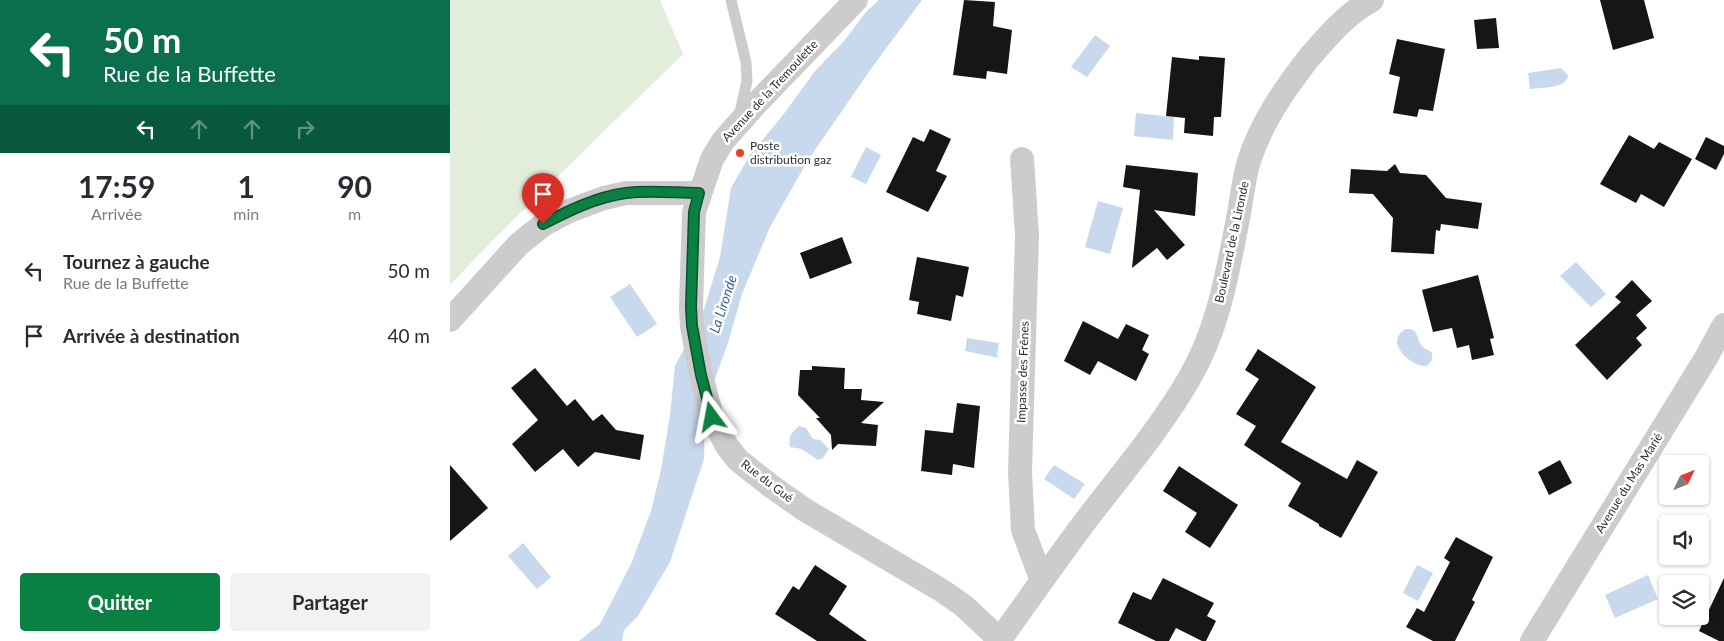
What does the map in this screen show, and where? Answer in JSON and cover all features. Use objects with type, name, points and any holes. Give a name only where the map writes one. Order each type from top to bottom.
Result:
[{"type":"street","name":"Avenue de la Tremoulette","points":[[699,193],[712,159],[723,140],[775,82],[856,0]]},
{"type":"street","name":"Boulevard de la Lironde","points":[[999,641],[1074,535],[1164,417],[1189,379],[1208,339],[1222,297],[1248,164],[1260,134],[1274,107],[1291,81],[1328,37],[1347,18],[1372,0]]},
{"type":"street","name":"Impasse des Frênes","points":[[1022,159],[1027,236],[1020,472],[1023,530],[1042,581]]},
{"type":"street","points":[[450,320],[519,244],[543,224],[569,211],[604,198],[626,193],[699,193]]},
{"type":"street","name":"Rue du Gué","points":[[699,193],[694,212],[692,326],[701,375],[712,417],[727,446],[738,460],[805,510],[941,590],[964,606],[999,641]]},
{"type":"street","name":"Avenue du Mas Marié","points":[[1532,641],[1706,358],[1724,325]]},
{"type":"lane","points":[[731,0],[746,62],[747,81],[736,126]]},
{"type":"green space","points":[[450,0],[660,0],[683,54],[492,241],[450,285]]},
{"type":"water","name":"La Lironde","points":[[879,0],[922,0],[873,66],[808,160],[770,227],[742,294],[728,343],[705,406],[704,459],[670,562],[638,616],[624,630],[622,641],[579,641],[600,624],[631,564],[651,511],[661,470],[670,415],[675,366],[703,312],[720,257],[731,188],[750,155],[783,115],[815,71],[844,41],[866,12]]},
{"type":"water","points":[[1095,35],[1110,46],[1087,77],[1071,67]]},
{"type":"water","points":[[1561,68],[1568,75],[1567,80],[1563,83],[1530,89],[1528,73]]},
{"type":"water","points":[[1136,113],[1174,117],[1173,140],[1134,136]]},
{"type":"water","points":[[866,147],[881,155],[866,184],[851,177]]},
{"type":"water","points":[[1098,201],[1123,208],[1110,254],[1085,247]]},
{"type":"water","points":[[1576,262],[1606,294],[1591,307],[1560,276]]},
{"type":"water","points":[[630,284],[657,324],[637,337],[610,297]]},
{"type":"water","points":[[1406,329],[1413,330],[1422,346],[1432,353],[1432,360],[1427,366],[1413,362],[1401,352],[1397,340]]},
{"type":"water","points":[[967,338],[999,343],[997,355],[999,358],[965,351]]},
{"type":"water","points":[[799,426],[806,428],[813,439],[820,440],[829,449],[823,458],[818,460],[802,449],[790,447],[789,440],[791,435]]},
{"type":"water","points":[[1054,465],[1085,484],[1074,499],[1044,479]]},
{"type":"water","points":[[523,543],[551,577],[537,589],[508,556]]},
{"type":"water","points":[[1417,565],[1433,573],[1418,601],[1403,593]]},
{"type":"water","points":[[1648,575],[1658,599],[1615,618],[1605,595]]},
{"type":"building","points":[[964,0],[995,2],[993,26],[1012,30],[1007,74],[987,71],[986,79],[953,75]]},
{"type":"building","points":[[1600,0],[1644,0],[1654,38],[1613,50]]},
{"type":"building","points":[[1496,18],[1499,48],[1477,49],[1474,20]]},
{"type":"building","points":[[1397,39],[1445,49],[1433,111],[1419,109],[1417,117],[1393,113],[1400,77],[1389,74]]},
{"type":"building","points":[[1199,56],[1225,58],[1221,117],[1214,117],[1213,136],[1184,133],[1185,118],[1166,116],[1172,57],[1199,60]]},
{"type":"building","points":[[930,129],[951,139],[936,171],[947,176],[928,212],[886,192],[913,137],[924,142]]},
{"type":"building","points":[[1629,135],[1654,149],[1659,142],[1692,159],[1664,207],[1641,194],[1636,203],[1600,184]]},
{"type":"building","points":[[1706,137],[1724,146],[1724,154],[1716,170],[1695,159]]},
{"type":"building","points":[[1395,164],[1400,173],[1426,175],[1446,198],[1482,203],[1478,229],[1441,224],[1440,231],[1436,230],[1434,254],[1391,252],[1393,218],[1373,194],[1349,193],[1351,169],[1387,171]]},
{"type":"building","points":[[1126,165],[1198,173],[1195,216],[1154,210],[1185,245],[1167,260],[1157,248],[1132,268],[1140,190],[1123,187]]},
{"type":"building","points":[[842,237],[852,263],[810,279],[800,253]]},
{"type":"building","points":[[917,257],[969,267],[963,297],[956,295],[951,321],[917,314],[919,302],[909,300]]},
{"type":"building","points":[[1478,275],[1494,338],[1490,339],[1494,355],[1472,360],[1469,345],[1457,348],[1452,328],[1433,332],[1422,290]]},
{"type":"building","points":[[1632,280],[1652,301],[1636,315],[1647,328],[1636,338],[1642,345],[1607,380],[1575,345],[1621,302],[1615,297]]},
{"type":"building","points":[[1083,321],[1118,339],[1126,324],[1149,335],[1142,350],[1149,354],[1136,381],[1098,361],[1090,375],[1064,361]]},
{"type":"building","points":[[1258,349],[1316,387],[1281,442],[1347,479],[1357,460],[1378,472],[1341,538],[1288,506],[1301,483],[1244,445],[1256,426],[1236,414],[1259,379],[1245,370]]},
{"type":"building","points":[[812,366],[845,368],[844,389],[862,389],[861,400],[884,402],[861,423],[878,425],[876,446],[838,444],[832,450],[831,435],[816,418],[820,418],[798,395],[800,370],[812,370]]},
{"type":"building","points":[[535,368],[567,406],[575,399],[593,421],[602,414],[616,430],[644,435],[640,460],[595,452],[578,467],[563,449],[535,472],[512,444],[538,420],[511,388]]},
{"type":"building","points":[[957,403],[980,406],[974,468],[953,464],[952,475],[921,471],[925,430],[953,433]]},
{"type":"building","points":[[1560,460],[1572,483],[1549,495],[1538,472]]},
{"type":"building","points":[[450,465],[488,508],[450,541]]},
{"type":"building","points":[[1179,466],[1238,505],[1210,548],[1185,532],[1197,513],[1163,491]]},
{"type":"building","points":[[1456,537],[1493,557],[1472,600],[1475,602],[1455,641],[1433,641],[1406,627],[1417,608],[1424,612],[1450,562],[1444,558]]},
{"type":"building","points":[[815,565],[847,586],[829,614],[867,641],[817,641],[775,614],[793,586],[799,590]]},
{"type":"building","points":[[1163,578],[1214,603],[1207,616],[1216,621],[1206,641],[1202,641],[1176,628],[1169,641],[1156,641],[1118,623],[1133,592],[1151,600]]},
{"type":"building","points":[[1724,578],[1724,641],[1719,641],[1699,631],[1702,625],[1709,625],[1709,610]]},
{"type":"place","name":"Poste distribution gaz","points":[[740,153]]},
{"type":"route","points":[[543,224],[569,211],[604,198],[626,193],[699,193],[694,212],[692,326],[701,375],[712,417]]}]
